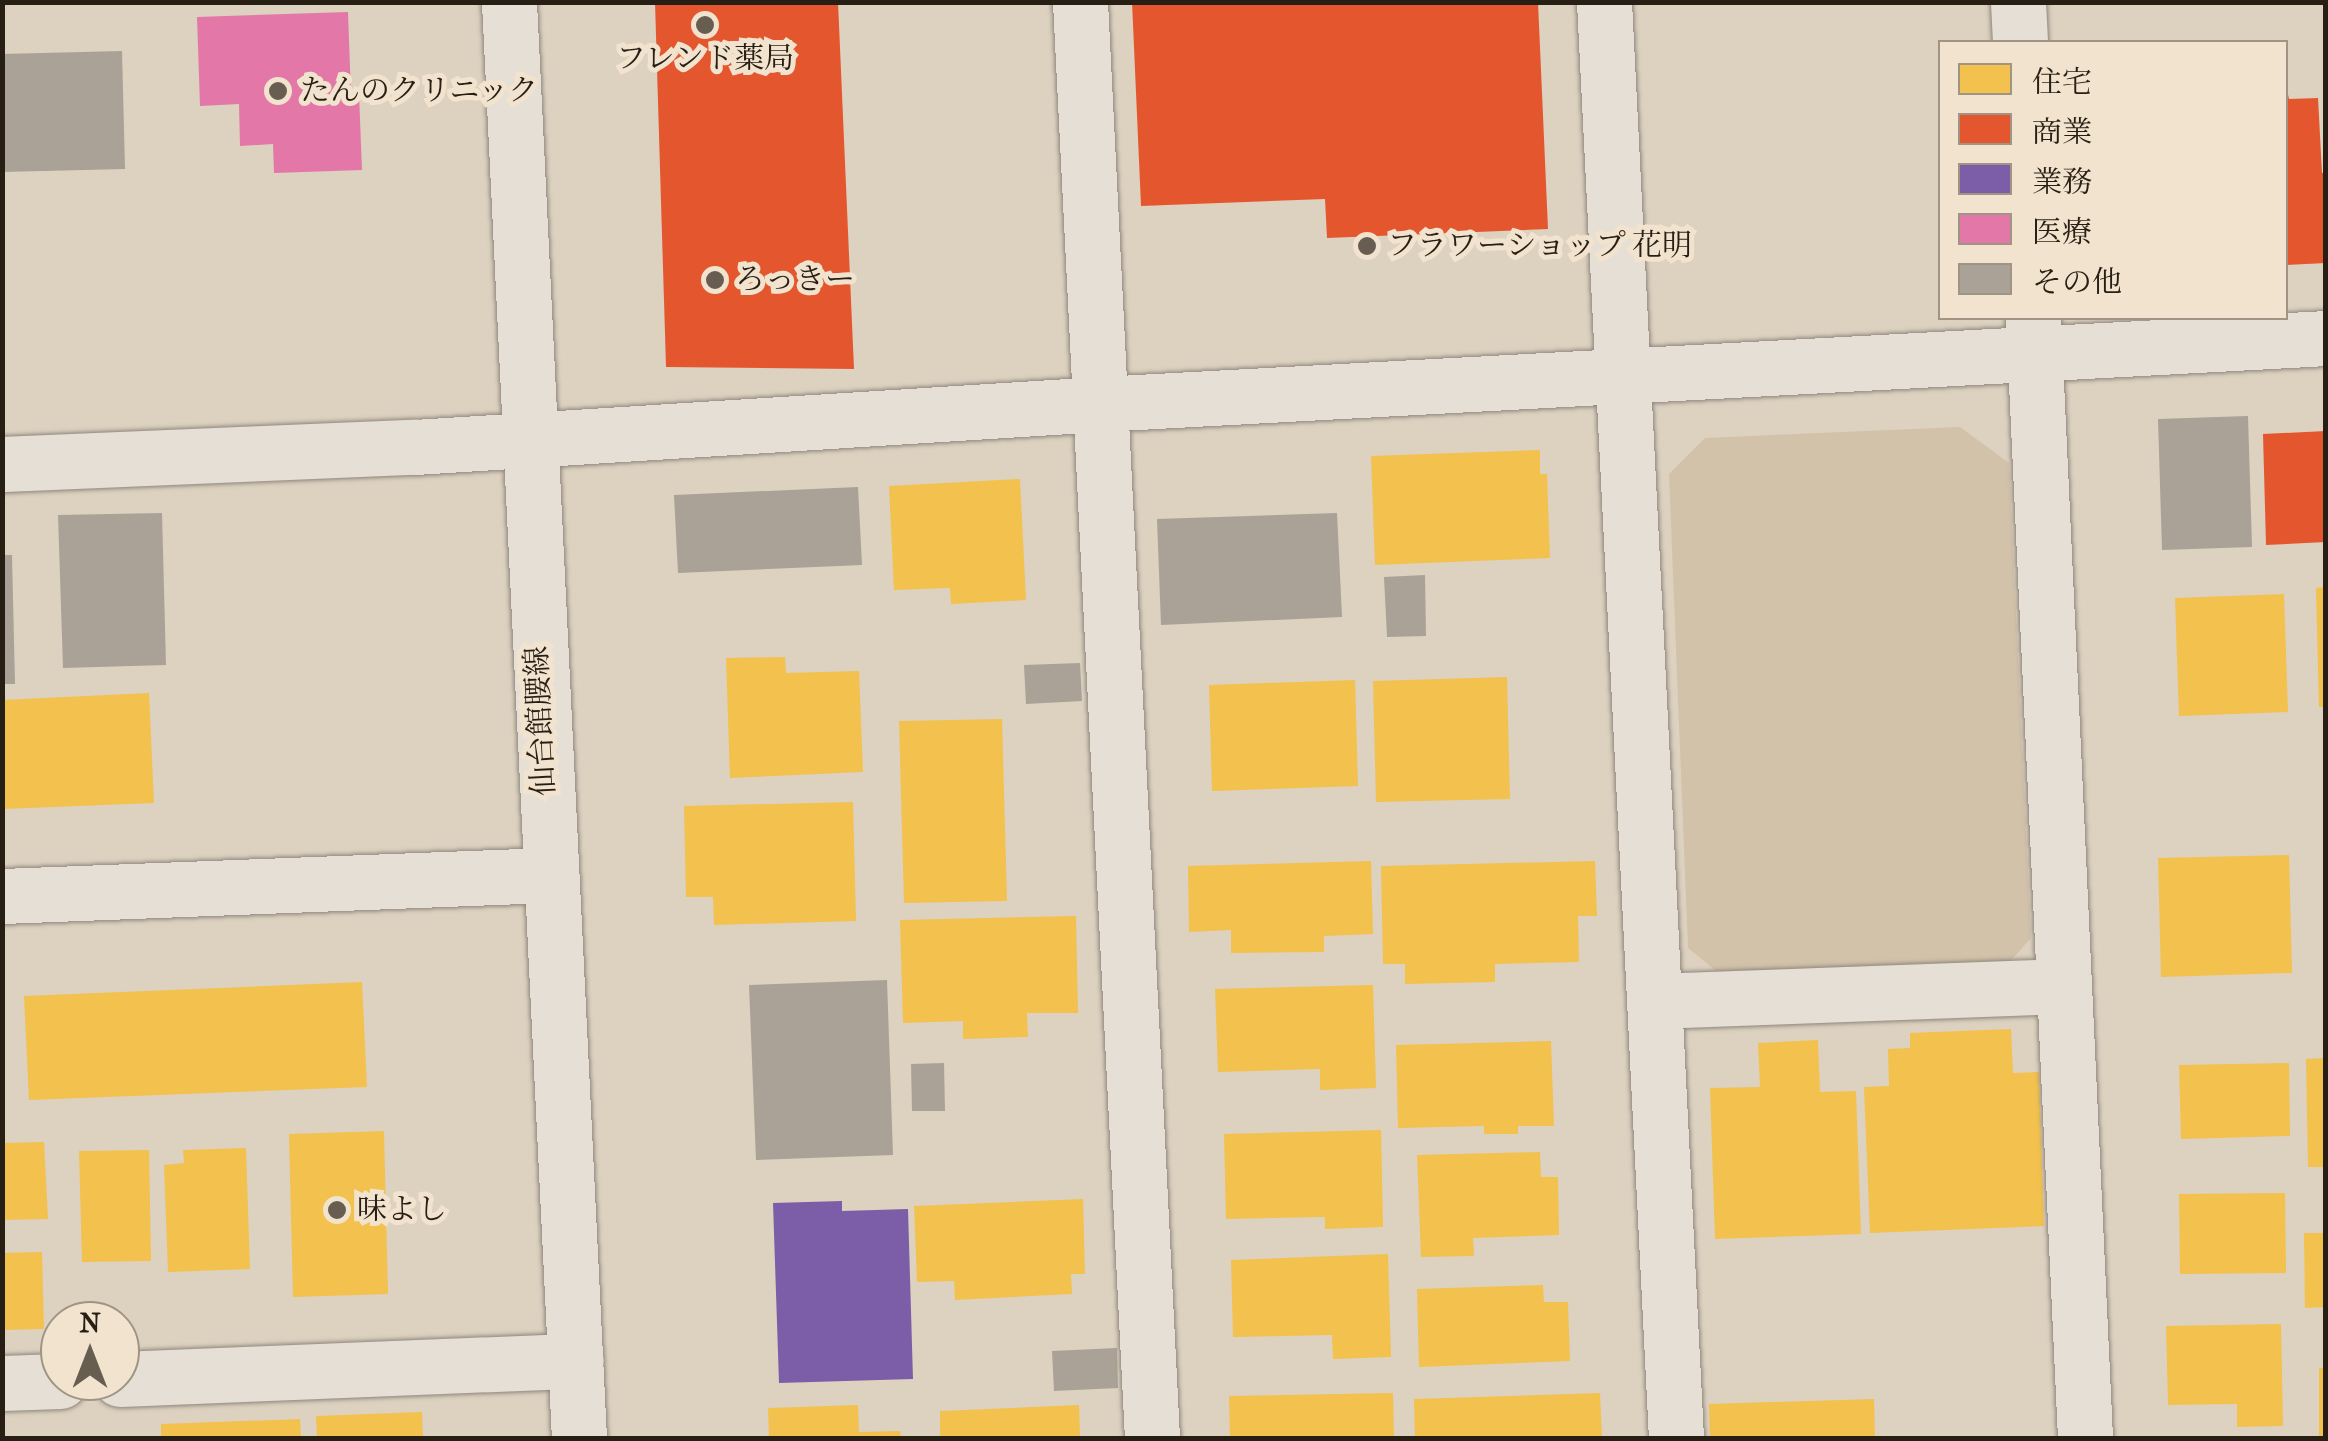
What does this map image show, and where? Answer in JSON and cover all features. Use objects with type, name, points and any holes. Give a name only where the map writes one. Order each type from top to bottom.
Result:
[{"type":"street","name":"仙台館腰線","points":[[509,2],[548,875],[579,1438]]},
{"type":"street","points":[[1080,2],[1152,1438]]},
{"type":"street","points":[[1604,2],[1626,375],[1676,1438]]},
{"type":"street","points":[[2018,2],[2020,40]]},
{"type":"street","points":[[2,464],[528,439],[1626,375],[2034,335],[2326,338]]},
{"type":"street","points":[[2034,335],[2085,1438]]},
{"type":"street","points":[[2,896],[548,875]]},
{"type":"street","points":[[1655,1001],[2064,986]]},
{"type":"street","points":[[140,1378],[576,1361]]},
{"type":"street","points":[[2,1383],[40,1382]]},
{"type":"shaded area","points":[[1960,427],[2009,463],[2031,938],[2007,965],[1720,974],[1688,948],[1669,474],[1705,438]]},
{"type":"building: 住宅","points":[[1540,450],[1540,474],[1547,474],[1550,558],[1375,565],[1371,456]]},
{"type":"building: 住宅","points":[[1020,479],[1026,600],[951,604],[950,588],[894,590],[889,486]]},
{"type":"building: 住宅","points":[[2326,587],[2326,707],[2319,707],[2316,588]]},
{"type":"building: 住宅","points":[[2284,594],[2288,712],[2179,716],[2175,598]]},
{"type":"building: 住宅","points":[[785,657],[786,673],[859,671],[863,772],[730,778],[726,658]]},
{"type":"building: 住宅","points":[[1507,677],[1510,799],[1376,802],[1373,681]]},
{"type":"building: 住宅","points":[[1355,680],[1358,786],[1212,791],[1209,685]]},
{"type":"building: 住宅","points":[[149,693],[154,803],[2,809],[2,700]]},
{"type":"building: 住宅","points":[[1002,719],[1007,901],[904,903],[899,721]]},
{"type":"building: 住宅","points":[[853,802],[856,921],[714,925],[713,897],[686,897],[684,806]]},
{"type":"building: 住宅","points":[[2289,855],[2292,973],[2161,977],[2158,858]]},
{"type":"building: 住宅","points":[[1371,861],[1373,934],[1324,936],[1324,952],[1231,953],[1231,930],[1189,932],[1188,866]]},
{"type":"building: 住宅","points":[[1595,861],[1597,916],[1578,916],[1579,962],[1495,964],[1495,982],[1405,984],[1405,964],[1383,964],[1381,866]]},
{"type":"building: 住宅","points":[[1076,916],[1078,1013],[1027,1013],[1028,1037],[963,1039],[963,1021],[903,1023],[900,920]]},
{"type":"building: 住宅","points":[[362,982],[367,1087],[29,1100],[24,996]]},
{"type":"building: 住宅","points":[[1373,985],[1376,1088],[1320,1090],[1320,1069],[1218,1072],[1215,989]]},
{"type":"building: 住宅","points":[[2011,1029],[2013,1073],[2039,1072],[2044,1226],[1870,1233],[1864,1087],[1889,1086],[1888,1049],[1910,1048],[1910,1033]]},
{"type":"building: 住宅","points":[[1818,1040],[1820,1092],[1856,1091],[1861,1234],[1715,1239],[1710,1088],[1760,1087],[1758,1043]]},
{"type":"building: 住宅","points":[[1551,1041],[1554,1126],[1518,1126],[1518,1134],[1484,1134],[1484,1126],[1398,1128],[1396,1045]]},
{"type":"building: 住宅","points":[[2326,1058],[2326,1167],[2308,1167],[2306,1059]]},
{"type":"building: 住宅","points":[[2289,1063],[2290,1136],[2181,1139],[2179,1065]]},
{"type":"building: 住宅","points":[[1381,1130],[1383,1227],[1325,1229],[1325,1217],[1226,1219],[1224,1134]]},
{"type":"building: 住宅","points":[[384,1131],[388,1294],[293,1297],[289,1134]]},
{"type":"building: 住宅","points":[[44,1142],[48,1219],[2,1220],[2,1143]]},
{"type":"building: 住宅","points":[[246,1148],[250,1269],[168,1272],[164,1165],[184,1163],[183,1150]]},
{"type":"building: 住宅","points":[[149,1150],[151,1261],[82,1262],[79,1151]]},
{"type":"building: 住宅","points":[[1540,1152],[1541,1177],[1558,1177],[1559,1235],[1473,1238],[1474,1256],[1421,1257],[1417,1155]]},
{"type":"building: 住宅","points":[[2285,1193],[2286,1273],[2180,1274],[2179,1194]]},
{"type":"building: 住宅","points":[[1083,1199],[1085,1274],[1071,1274],[1072,1294],[955,1300],[954,1281],[917,1282],[914,1206]]},
{"type":"building: 住宅","points":[[2304,1233],[2326,1233],[2326,1307],[2305,1308]]},
{"type":"building: 住宅","points":[[42,1252],[40,1329],[2,1330],[2,1253]]},
{"type":"building: 住宅","points":[[1388,1254],[1391,1357],[1333,1359],[1332,1335],[1233,1337],[1231,1260]]},
{"type":"building: 住宅","points":[[1543,1285],[1544,1302],[1568,1302],[1570,1361],[1419,1367],[1417,1289]]},
{"type":"building: 住宅","points":[[2281,1324],[2283,1426],[2237,1427],[2237,1404],[2168,1405],[2166,1326]]},
{"type":"building: 住宅","points":[[2319,1368],[2326,1368],[2326,1438],[2319,1438]]},
{"type":"building: 住宅","points":[[1393,1393],[1394,1438],[1230,1438],[1229,1396]]},
{"type":"building: 住宅","points":[[1600,1393],[1602,1438],[1415,1438],[1414,1399]]},
{"type":"building: 住宅","points":[[1874,1399],[1875,1438],[1710,1438],[1709,1404]]},
{"type":"building: 住宅","points":[[858,1405],[859,1432],[900,1431],[901,1438],[769,1438],[768,1408]]},
{"type":"building: 住宅","points":[[1079,1405],[1080,1438],[940,1438],[940,1411]]},
{"type":"building: 住宅","points":[[422,1412],[423,1438],[317,1438],[316,1416]]},
{"type":"building: 住宅","points":[[300,1419],[301,1438],[161,1438],[161,1424]]},
{"type":"building: 商業","points":[[655,2],[838,2],[854,369],[666,367]]},
{"type":"building: 商業","points":[[1132,2],[1538,2],[1548,229],[1327,238],[1325,199],[1141,206]]},
{"type":"building: 商業","points":[[2288,95],[2289,99],[2318,98],[2322,173],[2326,172],[2326,263],[2288,265]]},
{"type":"building: 商業","points":[[2326,431],[2326,542],[2266,545],[2263,434]]},
{"type":"building: 業務","points":[[842,1201],[842,1211],[908,1209],[913,1379],[779,1383],[773,1203]]},
{"type":"building: 医療","points":[[348,12],[351,95],[359,94],[362,170],[274,173],[273,144],[240,146],[239,104],[200,106],[197,17]]},
{"type":"building: その他","points":[[122,51],[125,169],[2,172],[2,54]]},
{"type":"building: その他","points":[[2248,416],[2252,547],[2162,550],[2158,419]]},
{"type":"building: その他","points":[[858,487],[862,565],[678,573],[674,495]]},
{"type":"building: その他","points":[[162,513],[166,665],[63,668],[58,515]]},
{"type":"building: その他","points":[[1337,513],[1342,617],[1161,625],[1157,519]]},
{"type":"building: その他","points":[[2,555],[12,555],[15,684],[2,684]]},
{"type":"building: その他","points":[[1425,575],[1426,636],[1387,637],[1384,577]]},
{"type":"building: その他","points":[[1080,663],[1082,701],[1026,704],[1024,665]]},
{"type":"building: その他","points":[[887,980],[893,1155],[756,1160],[749,985]]},
{"type":"building: その他","points":[[944,1063],[945,1111],[912,1111],[911,1064]]},
{"type":"building: その他","points":[[1117,1348],[1118,1388],[1054,1391],[1052,1351]]},
{"type":"place","name":"フレンド薬局","points":[[705,25]]},
{"type":"place","name":"たんのクリニック","points":[[278,91]]},
{"type":"place","name":"フラワーショップ 花明","points":[[1367,246]]},
{"type":"place","name":"ろっきー","points":[[715,280]]},
{"type":"place","name":"味よし","points":[[337,1210]]}]
